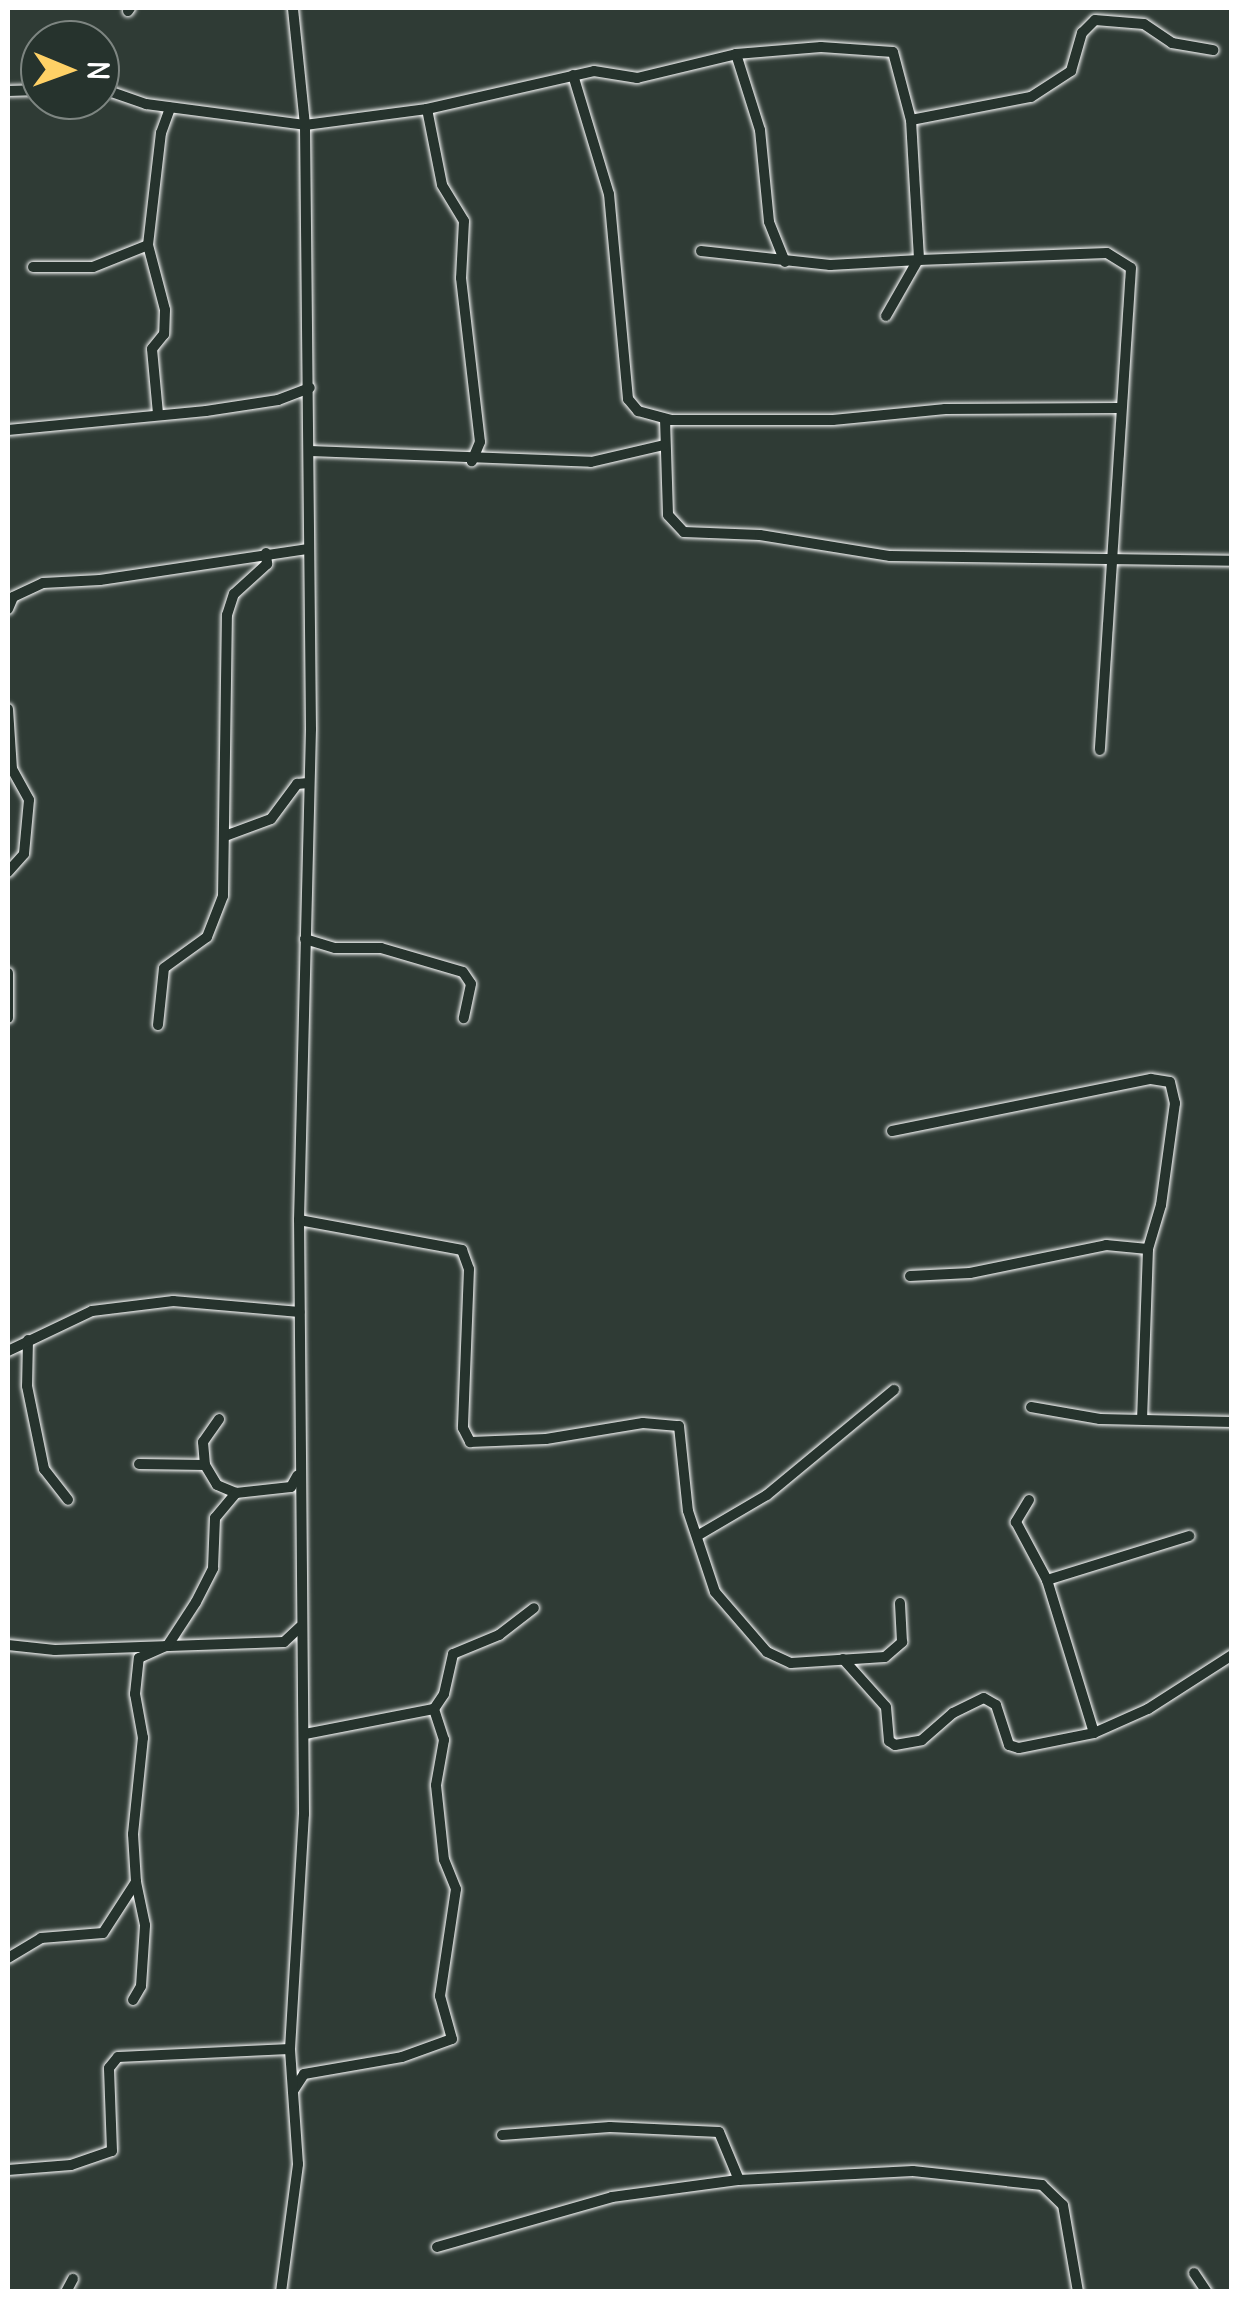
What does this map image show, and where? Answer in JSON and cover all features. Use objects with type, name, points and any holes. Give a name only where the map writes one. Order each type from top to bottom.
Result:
[{"type":"street","points":[[281,2292],[298,2164],[290,2049],[304,1734],[300,1656],[299,1220],[308,783],[310,388],[304,125],[293,8]]},
{"type":"street","points":[[912,120],[1031,97],[1071,71],[1082,33],[1095,20],[1144,24],[1172,43],[1212,50]]},
{"type":"street","points":[[120,94],[170,108],[304,125],[427,109],[573,76],[637,78],[736,54],[884,47],[892,52],[912,120],[919,260],[886,316]]},
{"type":"street","points":[[736,54],[760,130],[769,222],[786,263]]},
{"type":"street","points":[[573,76],[609,194],[628,399],[638,411],[666,419],[832,420],[945,408],[1118,408]]},
{"type":"street","points":[[158,414],[152,349],[164,334],[165,310],[148,245],[160,133],[170,108]]},
{"type":"street","points":[[427,109],[442,185],[464,221],[461,278],[480,442],[472,462]]},
{"type":"street","points":[[33,267],[93,266],[148,245]]},
{"type":"street","points":[[701,251],[722,256],[754,252],[786,263],[1107,253],[1128,261],[1118,408],[1114,560],[1100,750]]},
{"type":"street","points":[[8,430],[278,400],[310,388]]},
{"type":"street","points":[[666,419],[668,515],[684,532],[760,535],[890,556],[1232,561]]},
{"type":"street","points":[[310,451],[472,462],[592,462],[664,445]]},
{"type":"street","points":[[8,609],[13,597],[42,583],[100,580],[307,549]]},
{"type":"street","points":[[158,1025],[164,968],[207,937],[223,896],[227,614],[234,594],[267,564],[266,553]]},
{"type":"street","points":[[8,709],[12,769],[29,800],[24,854],[8,872]]},
{"type":"street","points":[[225,836],[271,819],[297,784],[308,783]]},
{"type":"street","points":[[305,939],[381,948],[463,972],[470,984],[464,1018]]},
{"type":"street","points":[[8,972],[8,1018]]},
{"type":"street","points":[[892,1131],[1151,1079],[1170,1082],[1174,1103],[1162,1205],[1148,1248],[1142,1418]]},
{"type":"street","points":[[299,1220],[462,1250],[469,1269],[464,1436],[481,1445],[623,1425],[679,1426],[683,1484],[714,1592],[767,1652],[791,1664],[884,1657],[899,1648],[900,1603]]},
{"type":"street","points":[[910,1276],[970,1273],[1106,1246],[1148,1248]]},
{"type":"street","points":[[8,1350],[92,1311],[172,1301],[300,1312]]},
{"type":"street","points":[[28,1340],[28,1386],[44,1469],[68,1500]]},
{"type":"street","points":[[697,1536],[767,1495],[894,1390]]},
{"type":"street","points":[[1031,1407],[1100,1419],[1232,1422]]},
{"type":"street","points":[[219,1419],[203,1442],[206,1464],[217,1485],[236,1494],[291,1487],[300,1456]]},
{"type":"street","points":[[139,1464],[206,1464]]},
{"type":"street","points":[[133,2000],[142,1986],[145,1926],[136,1882],[133,1834],[143,1738],[136,1674],[140,1658],[168,1646],[214,1568],[215,1518],[236,1494]]},
{"type":"street","points":[[1029,1500],[1016,1522],[1047,1580],[1094,1734]]},
{"type":"street","points":[[1047,1580],[1189,1536]]},
{"type":"street","points":[[304,1734],[434,1709],[444,1694],[453,1654],[498,1635],[534,1608]]},
{"type":"street","points":[[8,1645],[55,1650],[284,1642],[300,1627]]},
{"type":"street","points":[[284,1642],[300,1656]]},
{"type":"street","points":[[843,1659],[886,1708],[888,1741],[895,1745],[914,1744],[953,1713],[984,1698],[996,1704],[1009,1745],[1020,1748],[1094,1734],[1148,1709],[1232,1655]]},
{"type":"street","points":[[292,2092],[304,2074],[402,2058],[452,2038],[440,1996],[456,1889],[444,1860],[436,1785],[444,1740],[434,1709]]},
{"type":"street","points":[[8,1958],[41,1938],[102,1933],[136,1882]]},
{"type":"street","points":[[8,2170],[71,2165],[112,2151],[109,2068],[118,2057],[290,2049]]},
{"type":"street","points":[[502,2135],[610,2127],[719,2132],[739,2180]]},
{"type":"street","points":[[438,2248],[612,2197],[739,2180],[912,2172],[1042,2185],[1063,2206],[1078,2292]]},
{"type":"street","points":[[1194,2273],[1206,2292]]},
{"type":"street","points":[[66,2292],[73,2280]]}]
